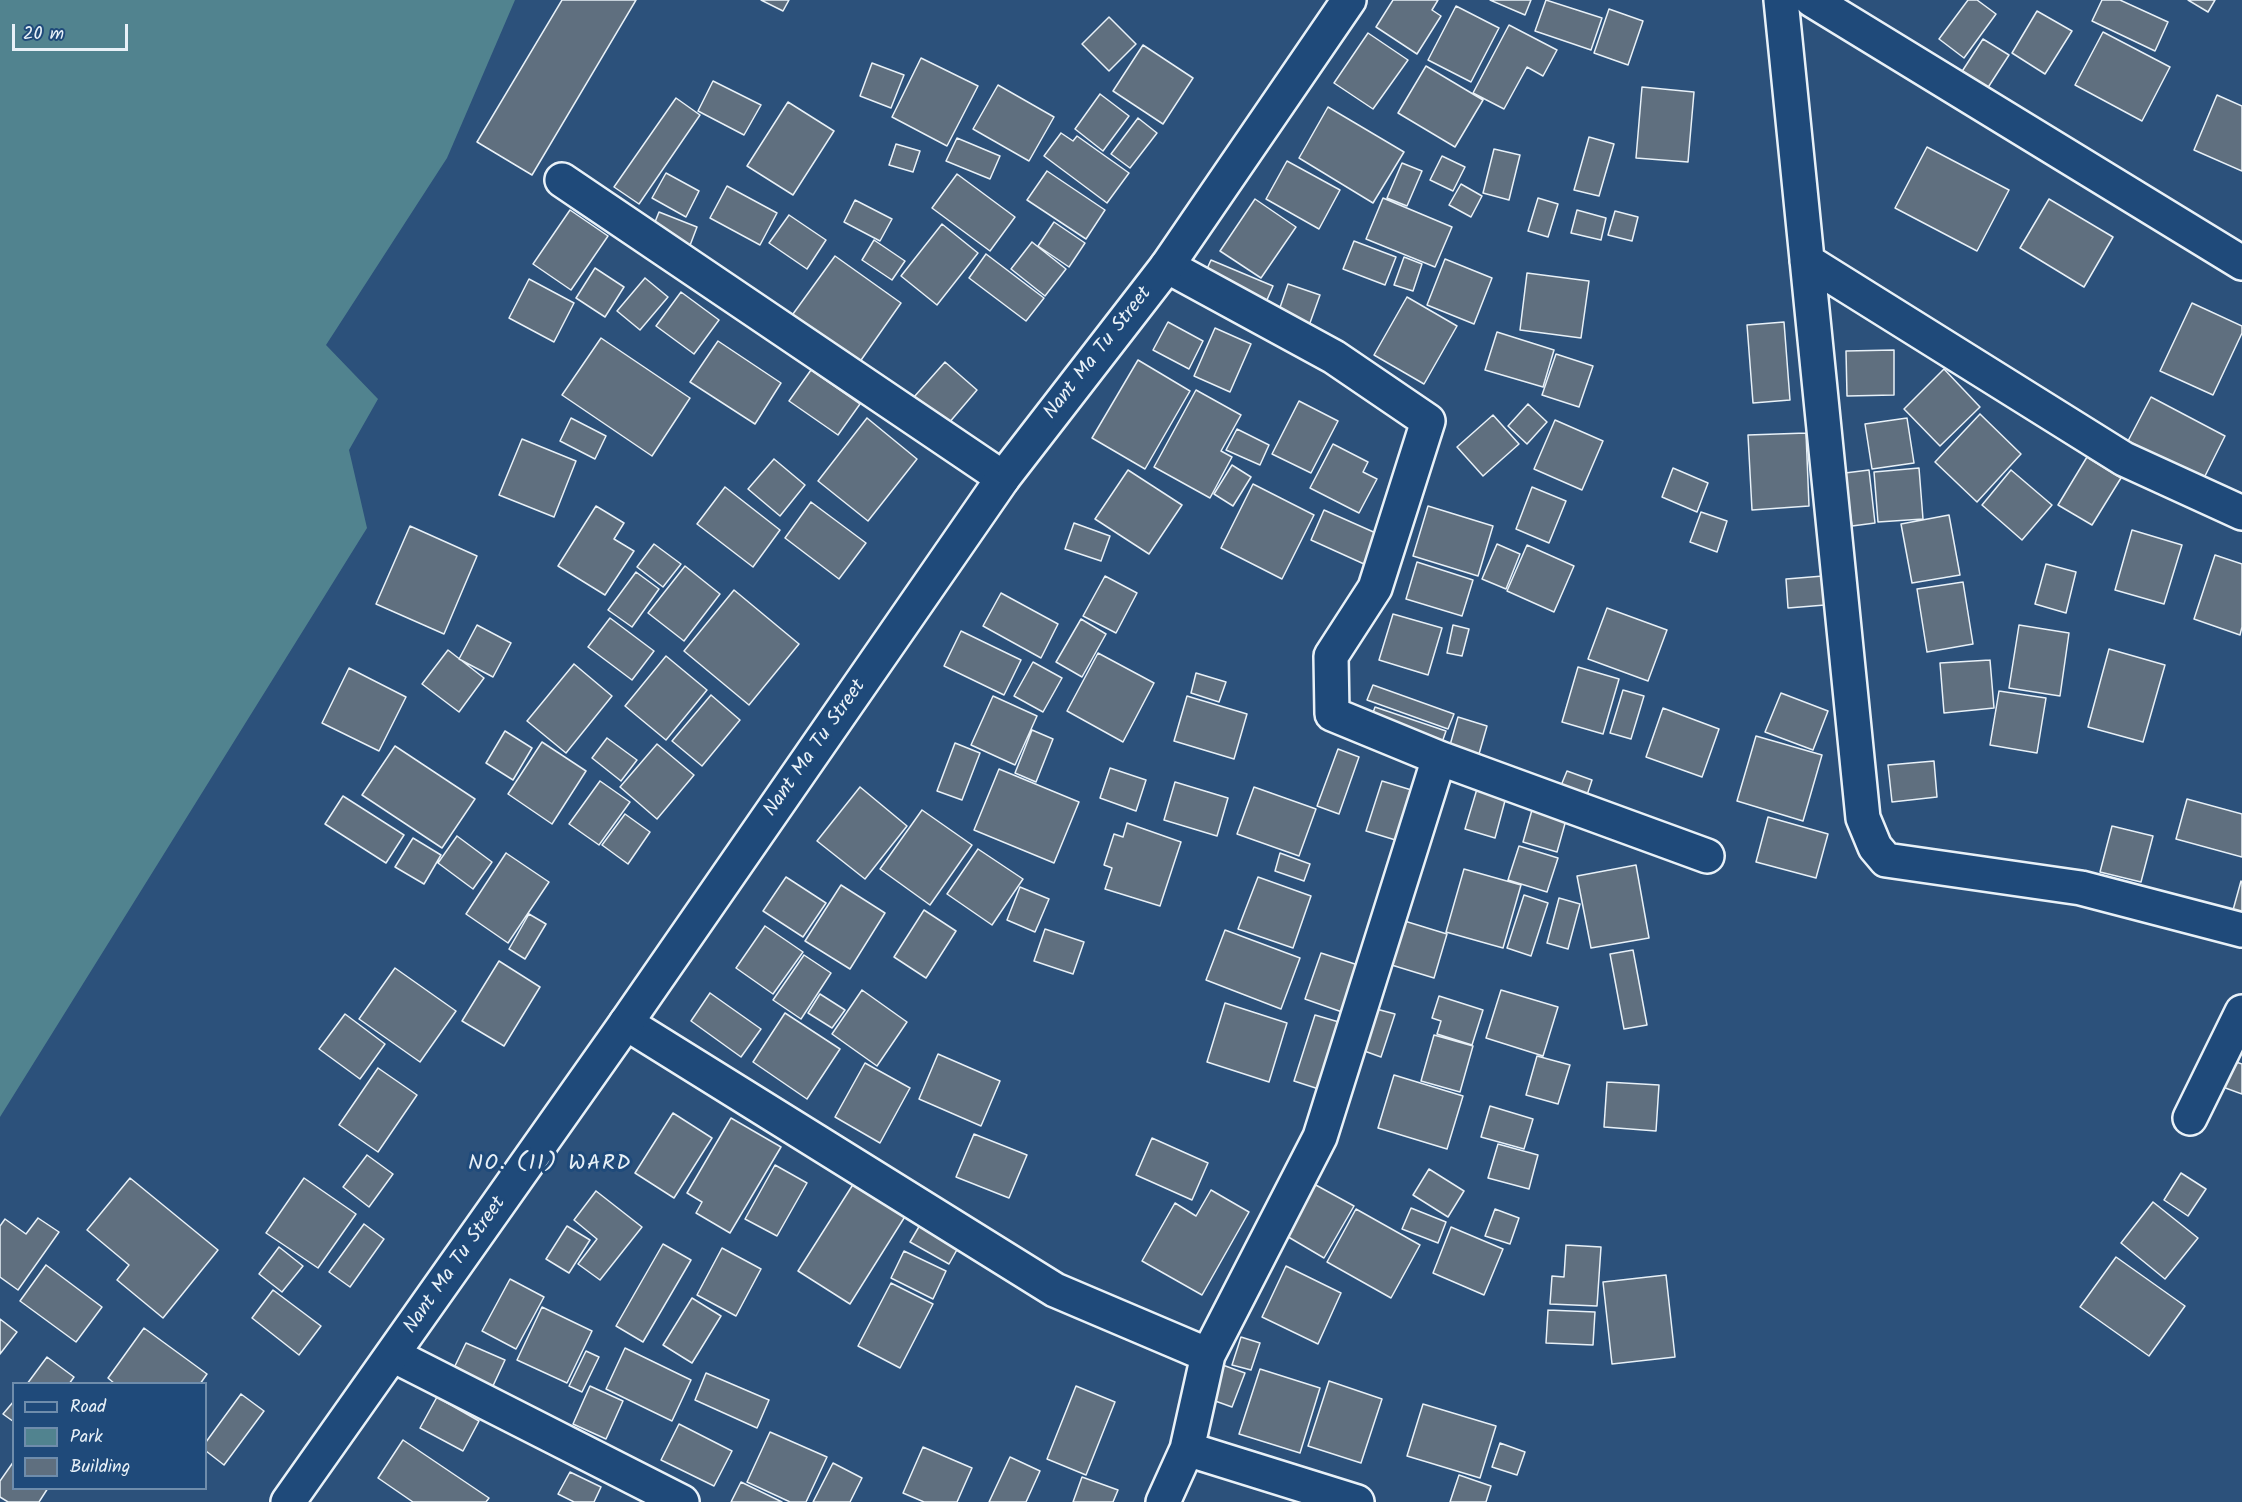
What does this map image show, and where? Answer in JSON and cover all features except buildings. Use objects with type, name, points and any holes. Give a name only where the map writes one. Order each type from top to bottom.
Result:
[{"type":"street","name":"Nant Ma Tu Street","points":[[288,1502],[626,1023],[1004,477],[1167,266],[1349,0]]},
{"type":"street","points":[[1781,0],[1863,818],[1875,847],[1886,860],[2081,888],[2242,930]]},
{"type":"street","points":[[1812,0],[2242,263]]},
{"type":"street","points":[[562,180],[1004,477]]},
{"type":"street","points":[[1807,261],[2124,459],[2242,513]]},
{"type":"street","points":[[1167,266],[1334,357],[1428,421],[1375,588],[1331,656],[1332,714],[1439,758],[1707,856]]},
{"type":"street","points":[[1163,1502],[1187,1449],[1208,1355],[1320,1137],[1439,758]]},
{"type":"street","points":[[2190,1118],[2242,1012]]},
{"type":"street","points":[[626,1023],[1055,1290],[1208,1355]]},
{"type":"street","points":[[393,1355],[666,1498]]},
{"type":"street","points":[[1187,1449],[1358,1502]]},
{"type":"green space","points":[[0,0],[515,0],[447,158],[326,345],[378,399],[349,450],[367,528],[0,1117]]},
{"type":"district","name":"NO. (11) WARD","points":[[550,1165]]}]
